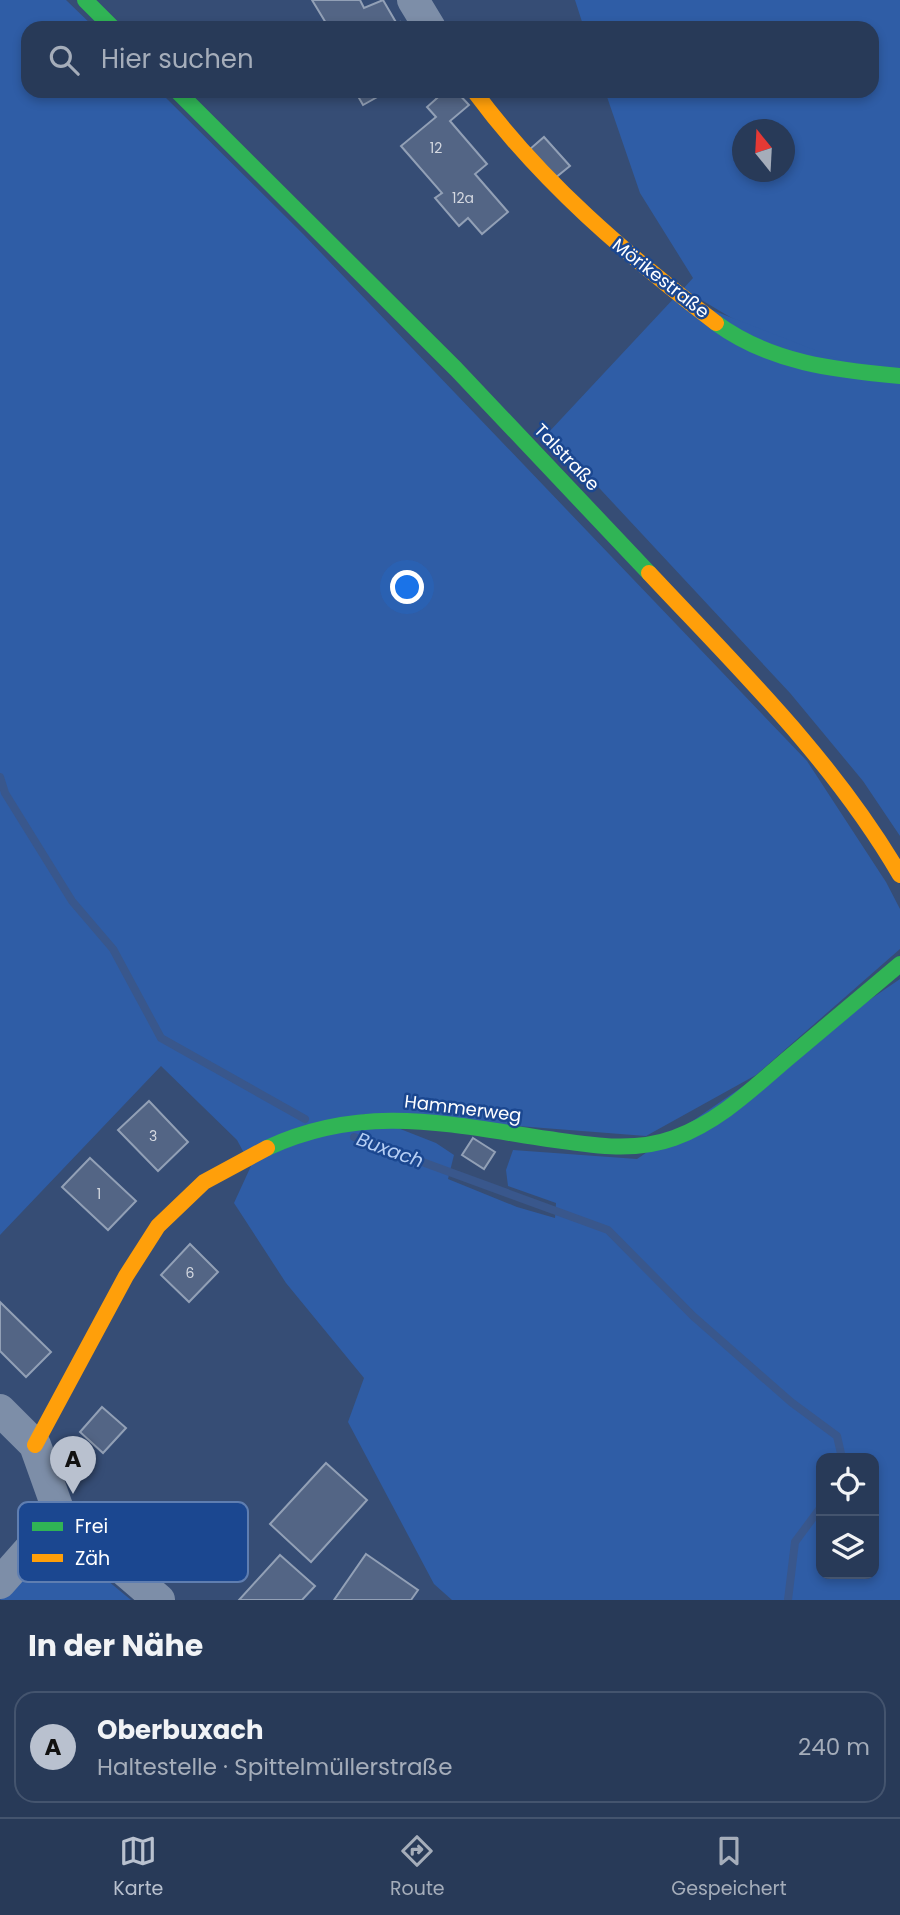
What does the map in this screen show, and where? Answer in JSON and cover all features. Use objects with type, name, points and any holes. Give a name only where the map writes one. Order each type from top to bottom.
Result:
[{"type":"street","points":[[85,0],[106,21]]},
{"type":"street","points":[[413,0],[425,21]]},
{"type":"street","name":"Talstraße","points":[[184,98],[456,369],[776,708],[807,742],[863,815],[900,875]]},
{"type":"street","name":"Mörikestraße","points":[[479,98],[505,136],[597,228],[732,334],[760,349],[794,361],[900,376]]},
{"type":"street","name":"Hammerweg","points":[[35,1445],[128,1271],[153,1231],[183,1199],[212,1175],[305,1131],[342,1122],[382,1119],[426,1120],[617,1147],[665,1143],[692,1132],[723,1113],[900,964]]},
{"type":"street","points":[[0,1410],[35,1445],[55,1502]]},
{"type":"street","points":[[0,1583],[18,1563]]},
{"type":"street","points":[[138,1582],[159,1600]]},
{"type":"shaded area","points":[[0,0],[66,0],[88,21],[21,21],[21,98],[166,98],[303,234],[807,761],[886,882],[900,909],[900,949],[756,1075],[646,1136],[362,1114],[436,1143],[454,1155],[448,1179],[517,1207],[555,1218],[556,1203],[508,1186],[506,1170],[513,1150],[637,1159],[900,979],[900,1600],[452,1600],[434,1584],[348,1422],[364,1378],[286,1283],[234,1203],[251,1166],[237,1140],[161,1066],[0,1235]]},
{"type":"shaded area","points":[[575,0],[900,0],[900,370],[794,355],[683,289],[693,278],[640,193],[607,98],[879,98],[879,21],[582,21]]},
{"type":"shaded area","points":[[676,296],[900,383],[900,836],[863,781],[790,693],[548,433]]},
{"type":"shaded area","points":[[18,1579],[18,1582],[109,1582],[131,1600],[0,1600]]},
{"type":"building","points":[[312,0],[360,0],[364,8],[383,0],[395,21],[325,21]]},
{"type":"building","points":[[359,98],[376,98],[363,105]]},
{"type":"building","points":[[437,98],[462,98],[469,105],[450,121],[487,164],[475,174],[508,212],[482,234],[468,218],[459,226],[435,198],[442,193],[401,146],[436,117],[427,107]]},
{"type":"building","points":[[544,137],[570,166],[555,178],[530,149]]},
{"type":"building","points":[[149,1101],[188,1142],[158,1171],[118,1130]]},
{"type":"building","points":[[473,1138],[495,1152],[484,1169],[462,1155]]},
{"type":"building","points":[[90,1158],[136,1201],[108,1230],[62,1187]]},
{"type":"building","points":[[190,1244],[218,1272],[189,1302],[161,1275]]},
{"type":"building","points":[[0,1302],[51,1352],[26,1377],[0,1351]]},
{"type":"building","points":[[102,1407],[126,1428],[103,1453],[80,1432]]},
{"type":"building","points":[[326,1463],[367,1500],[311,1562],[270,1524]]},
{"type":"building","points":[[366,1554],[418,1590],[411,1600],[334,1600]]},
{"type":"building","points":[[280,1555],[315,1586],[302,1600],[239,1600]]},
{"type":"waterway","name":"Buxach","points":[[0,777],[5,793],[72,901],[113,949],[161,1038],[305,1119]]},
{"type":"waterway","name":"Buxach","points":[[354,1137],[608,1230],[693,1316],[791,1402],[837,1436],[841,1453]]},
{"type":"waterway","name":"Buxach","points":[[788,1600],[795,1542],[816,1514]]},
{"type":"traffic: fast","points":[[85,0],[106,21]]},
{"type":"traffic: fast","points":[[184,98],[456,369],[649,573]]},
{"type":"traffic: fast","points":[[716,323],[737,337],[781,356],[827,367],[900,376]]},
{"type":"traffic: fast","points":[[267,1148],[303,1134],[372,1121],[441,1123],[596,1145],[659,1143],[690,1131],[733,1104],[900,964]]},
{"type":"traffic: slow","points":[[480,98],[528,156],[587,216],[650,271],[716,323]]},
{"type":"traffic: slow","points":[[649,573],[750,680],[815,754],[874,833],[900,875]]},
{"type":"traffic: slow","points":[[35,1445],[126,1276],[158,1226],[204,1182],[267,1148]]},
{"type":"place","name":"Oberbuxach","points":[[73,1494]]}]
